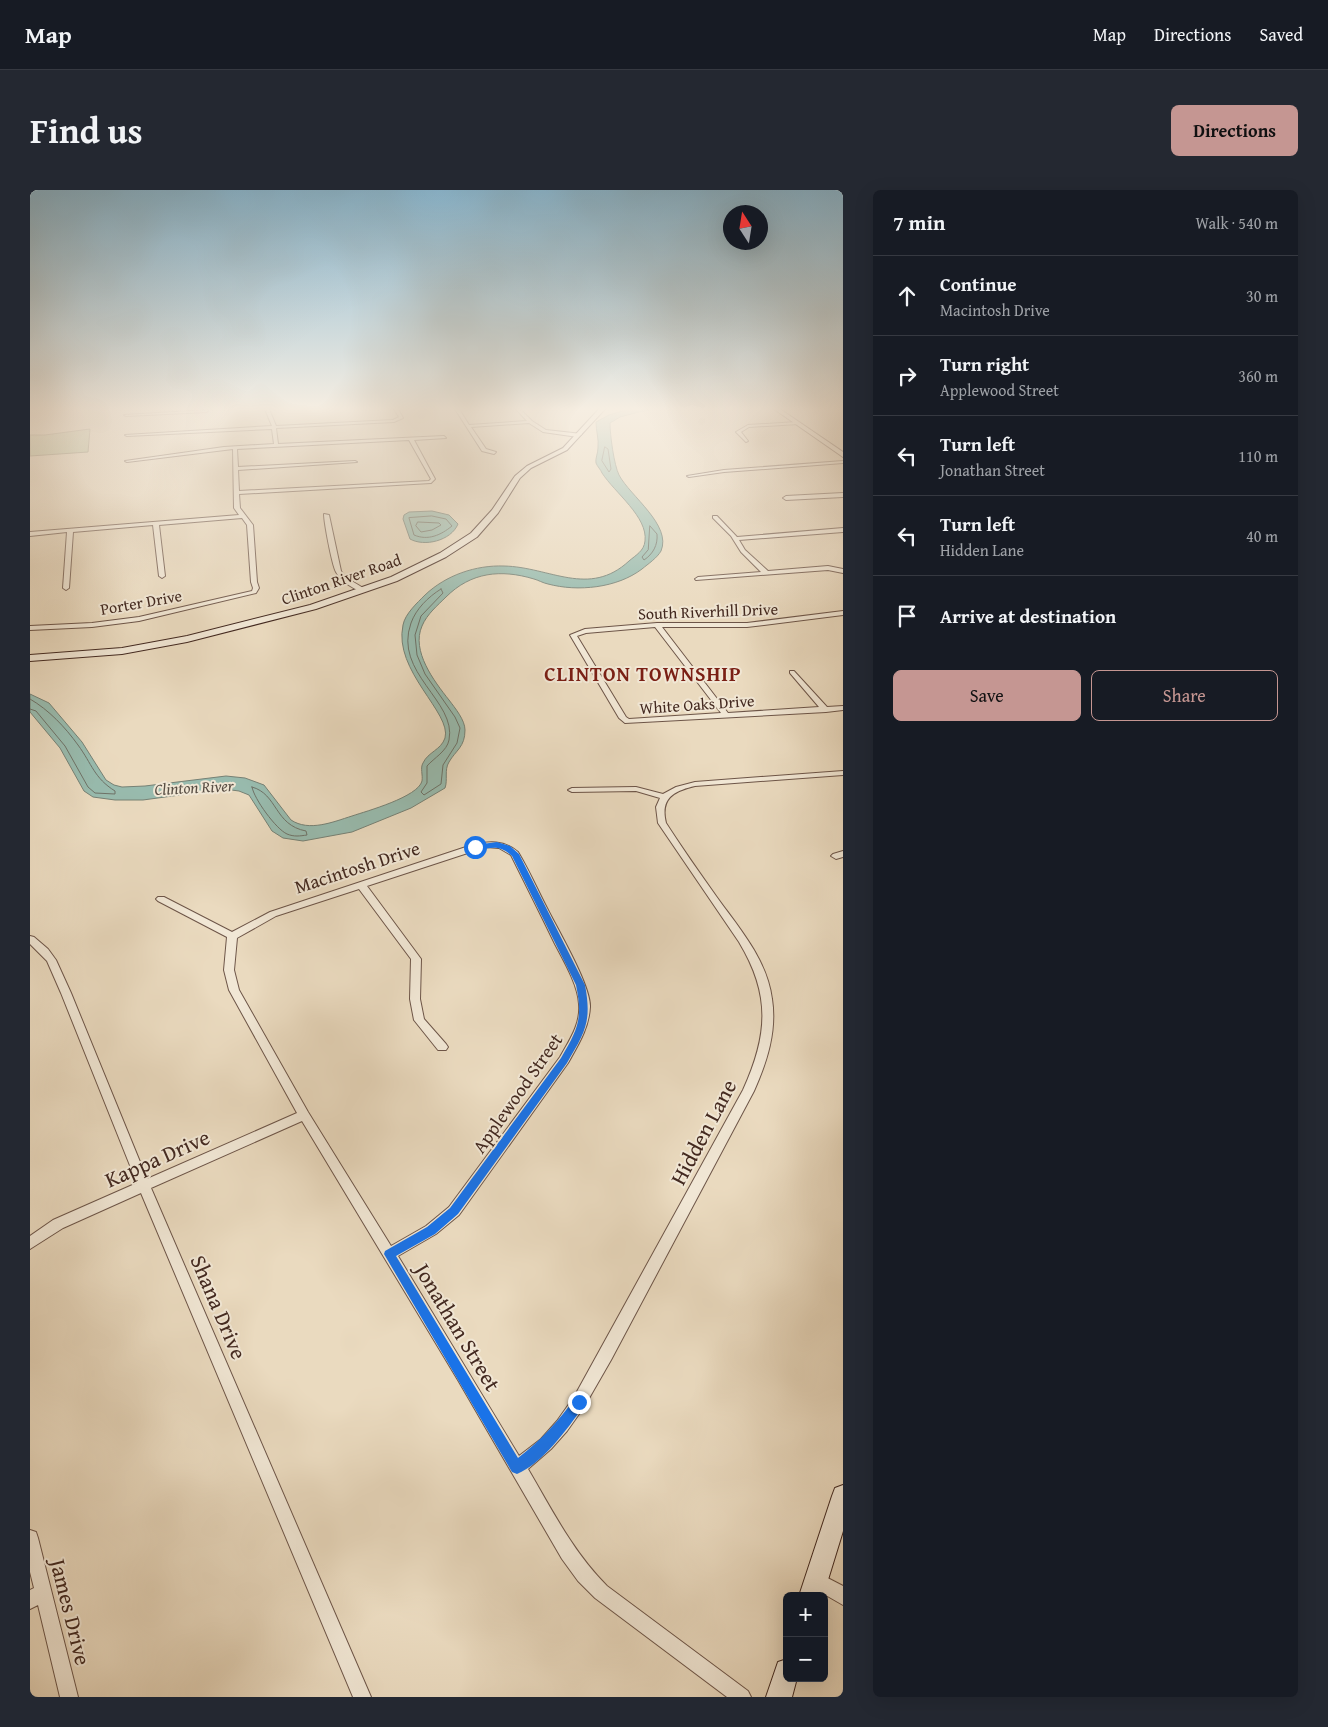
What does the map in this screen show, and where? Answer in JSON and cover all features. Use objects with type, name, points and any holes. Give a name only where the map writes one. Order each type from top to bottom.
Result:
[{"type":"street","points":[[30,534],[242,516],[237,508],[236,479]]},
{"type":"street","points":[[237,493],[431,482],[433,479]]},
{"type":"street","name":"Clinton River Road","points":[[30,658],[122,651],[187,640],[287,614],[362,590],[407,573],[468,540],[492,515],[515,479]]},
{"type":"street","points":[[786,498],[843,495]]},
{"type":"street","points":[[326,515],[338,571],[345,580],[362,590]]},
{"type":"street","name":"Porter Drive","points":[[30,628],[92,625],[139,619],[254,592],[256,588],[250,525],[242,516]]},
{"type":"street","points":[[715,517],[743,551],[767,574]]},
{"type":"street","points":[[156,524],[162,576]]},
{"type":"street","points":[[735,539],[843,530]]},
{"type":"street","points":[[66,588],[70,531]]},
{"type":"street","points":[[698,579],[828,568],[843,571]]},
{"type":"street","name":"South Riverhill Drive","points":[[574,633],[657,625],[747,625],[843,613]]},
{"type":"street","points":[[657,625],[727,716]]},
{"type":"street","name":"White Oaks Drive","points":[[574,633],[574,640],[626,720],[635,722],[843,708]]},
{"type":"street","points":[[792,672],[826,710]]},
{"type":"street","points":[[572,790],[636,789],[665,797],[674,791],[695,784],[843,773]]},
{"type":"street","name":"Hidden Lane","points":[[517,1468],[546,1444],[579,1402],[744,1100],[763,1058],[768,1009],[762,979],[739,936],[662,823],[658,808],[665,797]]},
{"type":"street","name":"Macintosh Drive","points":[[232,936],[273,914],[475,847],[497,844]]},
{"type":"street","name":"Applewood Street","points":[[389,1254],[431,1230],[454,1211],[564,1060],[578,1036],[584,1020],[583,994],[571,965],[515,854],[508,848],[497,844]]},
{"type":"street","points":[[360,884],[416,959],[415,999],[419,1020],[442,1047]]},
{"type":"street","points":[[161,899],[232,936]]},
{"type":"street","name":"Jonathan Street","points":[[232,936],[228,965],[230,980],[304,1115],[568,1553],[584,1575],[600,1592],[742,1697]]},
{"type":"street","name":"Shana Drive","points":[[30,939],[51,960],[66,993],[144,1186],[362,1697]]},
{"type":"street","name":"Kappa Drive","points":[[30,1243],[58,1224],[304,1115]]},
{"type":"street","points":[[843,1496],[814,1588],[843,1596]]},
{"type":"street","name":"James Drive","points":[[30,1538],[37,1596],[69,1697]]},
{"type":"street","points":[[779,1697],[784,1682]]},
{"type":"water","name":"Clinton River","points":[[607,479],[622,479],[648,511],[661,531],[663,541],[661,551],[652,561],[632,575],[597,587],[572,588],[510,574],[487,575],[466,582],[436,607],[422,626],[419,645],[431,675],[462,718],[465,726],[465,736],[448,765],[445,788],[411,808],[352,832],[303,841],[283,838],[272,831],[249,795],[239,791],[224,789],[143,800],[115,800],[93,797],[84,791],[60,748],[30,712],[30,694],[49,703],[82,742],[106,780],[114,785],[122,787],[145,786],[226,776],[245,778],[264,785],[291,820],[298,824],[313,826],[337,821],[380,807],[402,798],[418,787],[422,781],[422,767],[425,759],[441,745],[445,738],[445,728],[440,716],[406,659],[402,642],[403,625],[406,617],[415,605],[433,588],[452,577],[472,569],[504,566],[584,579],[599,578],[614,572],[643,548],[645,532],[636,514]]},
{"type":"water","points":[[432,511],[449,515],[458,524],[455,530],[450,535],[437,541],[422,542],[410,539],[403,519],[404,515],[409,512]]},
{"type":"district","name":"CLINTON TOWNSHIP","points":[[643,674]]},
{"type":"route","points":[[475,847],[497,844],[508,848],[515,854],[580,985],[585,1005],[584,1020],[578,1036],[564,1060],[454,1211],[431,1230],[389,1254],[517,1468],[546,1444],[579,1402]]}]
